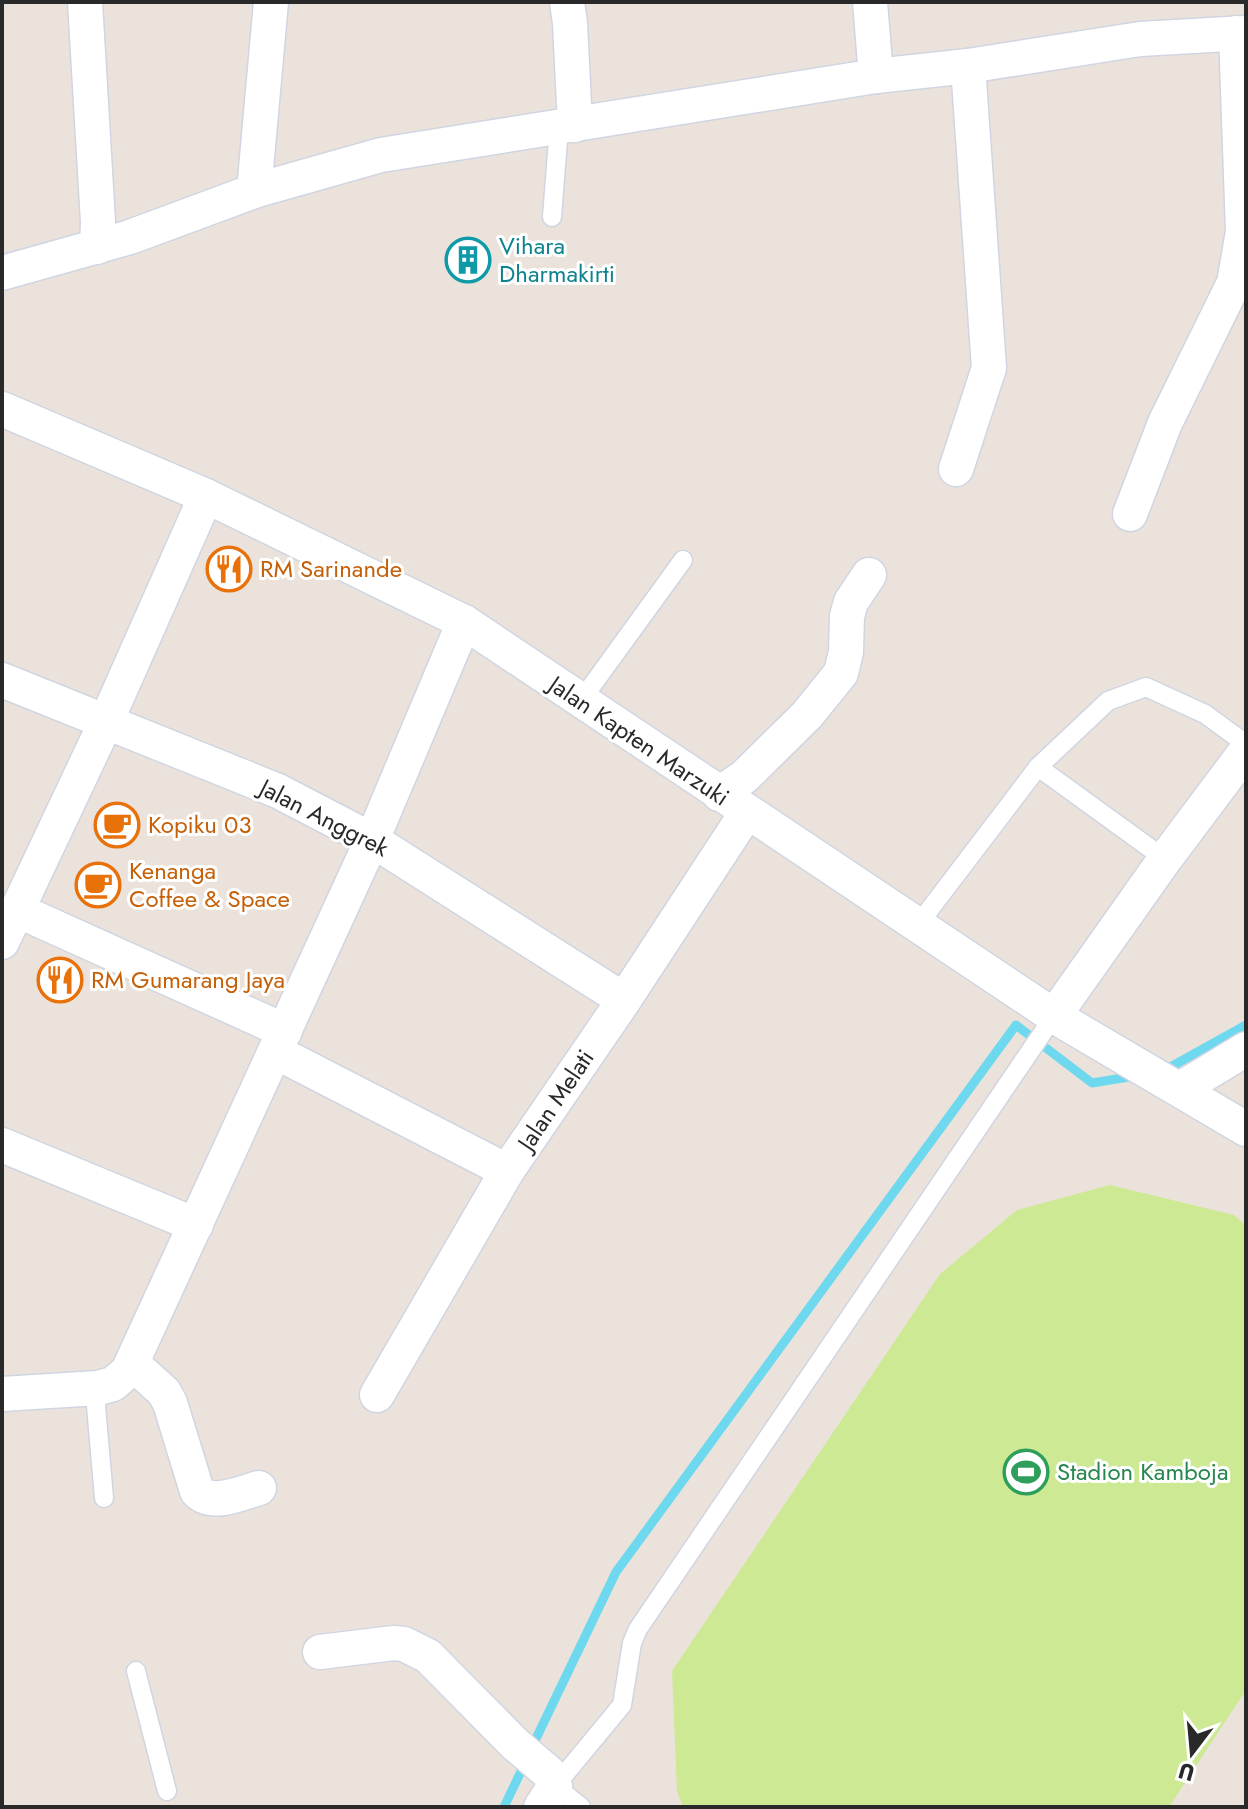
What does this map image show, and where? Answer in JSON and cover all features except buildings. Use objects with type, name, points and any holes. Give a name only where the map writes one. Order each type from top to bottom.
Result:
[{"type":"street","points":[[85,2],[97,247]]},
{"type":"street","points":[[254,191],[271,2]]},
{"type":"street","points":[[567,2],[570,23],[567,126]]},
{"type":"street","points":[[870,2],[876,76]]},
{"type":"street","points":[[2,273],[97,247],[254,191],[381,155],[876,76],[968,66],[1140,39],[1241,33],[1243,232],[1234,283],[1165,423],[1130,514]]},
{"type":"street","points":[[956,469],[989,368],[968,66]]},
{"type":"street","name":"Jalan Kapten Marzuki","points":[[2,409],[206,496],[464,622],[917,926],[1045,1031],[1162,1079],[1246,1129]]},
{"type":"street","points":[[2,942],[105,724],[206,496]]},
{"type":"street","points":[[733,803],[744,777],[807,715],[841,673],[851,602],[869,575]]},
{"type":"street","points":[[2,1394],[98,1388],[121,1379],[133,1364],[372,840],[464,622]]},
{"type":"street","name":"Jalan Anggrek","points":[[2,680],[278,791],[372,840],[624,1000]]},
{"type":"street","points":[[1045,1031],[1165,859],[1246,751]]},
{"type":"street","name":"Jalan Melati","points":[[377,1395],[507,1171],[624,1000],[733,803]]},
{"type":"street","points":[[17,910],[280,1041],[507,1171]]},
{"type":"street","points":[[1162,1079],[1246,1049]]},
{"type":"street","points":[[2,1145],[196,1225]]},
{"type":"street","points":[[133,1364],[164,1392],[170,1403],[197,1491],[204,1498],[215,1499],[259,1488]]},
{"type":"street","points":[[320,1652],[394,1643],[417,1649],[441,1668],[515,1744],[548,1789]]},
{"type":"lane","points":[[552,217],[567,126]]},
{"type":"lane","points":[[580,702],[683,560]]},
{"type":"lane","points":[[917,926],[1038,767],[1108,701],[1146,687],[1205,714],[1246,744]]},
{"type":"lane","points":[[1038,767],[1165,859]]},
{"type":"lane","points":[[581,1807],[548,1789],[622,1705],[632,1643],[638,1629],[1045,1031]]},
{"type":"lane","points":[[98,1388],[96,1406],[104,1498]]},
{"type":"lane","points":[[136,1671],[167,1791]]},
{"type":"green space","name":"Stadion Kamboja","points":[[1110,1185],[1234,1215],[1246,1226],[1246,1690],[1169,1807],[683,1807],[677,1792],[672,1671],[940,1274],[1017,1210]]},
{"type":"waterway","points":[[531,1749],[616,1572],[1016,1025],[1092,1083],[1135,1076]]},
{"type":"waterway","points":[[1165,1070],[1246,1025]]},
{"type":"waterway","points":[[504,1807],[525,1763]]},
{"type":"place","name":"Vihara Dharmakirti","points":[[468,260]]},
{"type":"place","name":"RM Sarinande","points":[[229,569]]},
{"type":"place","name":"Kopiku 03","points":[[117,825]]},
{"type":"place","name":"Kenanga Coffee & Space","points":[[98,885]]},
{"type":"place","name":"RM Gumarang Jaya","points":[[60,980]]},
{"type":"place","name":"Stadion Kamboja","points":[[1026,1472]]}]
